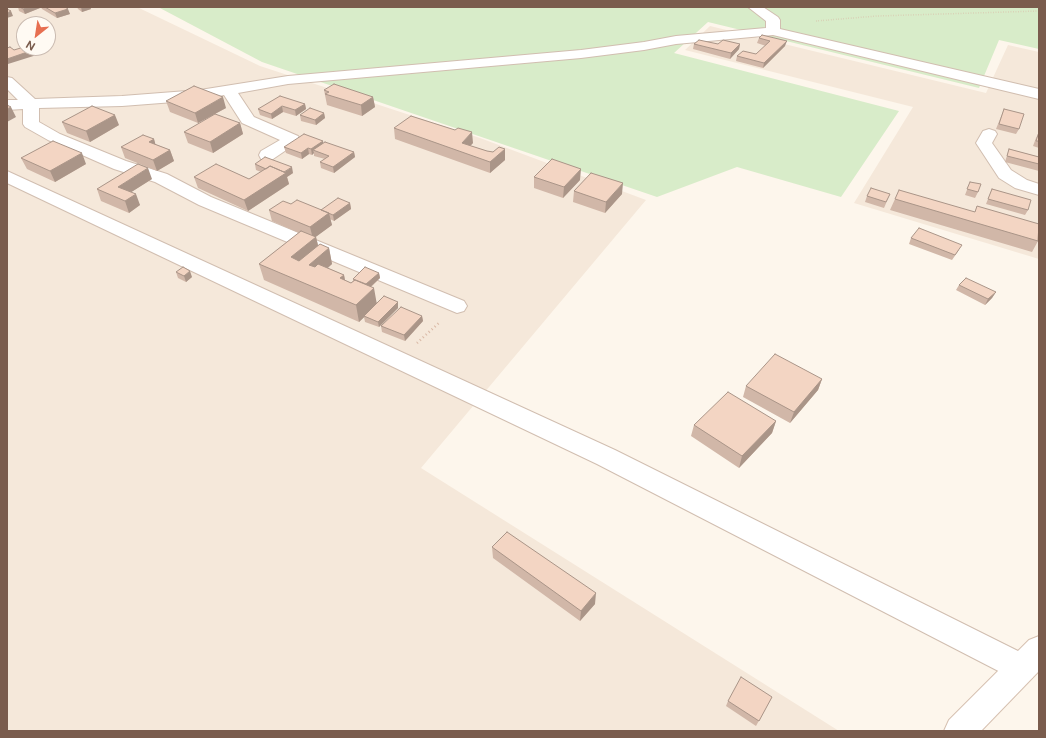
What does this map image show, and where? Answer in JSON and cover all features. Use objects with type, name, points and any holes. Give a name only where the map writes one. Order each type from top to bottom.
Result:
[{"type":"street","points":[[754,7],[773,20],[773,31]]},
{"type":"street","points":[[7,105],[122,102],[200,94],[303,79],[581,54],[644,46],[676,40],[773,31],[1039,94]]},
{"type":"street","points":[[7,81],[31,104],[31,124],[54,137],[120,165],[161,178],[205,201],[457,306]]},
{"type":"street","points":[[228,90],[248,120],[292,139],[267,155]]},
{"type":"street","points":[[989,134],[984,143],[1004,174],[1021,184],[1039,190]]},
{"type":"street","points":[[7,176],[606,457],[1030,659],[960,731]]},
{"type":"path","points":[[773,31],[804,23],[834,18],[1039,11]]},
{"type":"path","points":[[399,360],[457,306]]},
{"type":"shaded area","points":[[7,7],[137,7],[260,66],[480,138],[646,200],[421,468],[839,731],[7,731]]},
{"type":"shaded area","points":[[710,26],[986,93],[1008,45],[1039,52],[1039,259],[854,203],[913,107],[685,50]]},
{"type":"green space","points":[[158,7],[1039,7],[1039,49],[999,40],[979,88],[708,22],[674,53],[899,111],[841,197],[737,167],[657,197],[262,62]]},
{"type":"building","points":[[45,7],[65,7],[68,9],[55,13]]},
{"type":"building","points":[[762,35],[787,41],[764,63],[737,56],[743,51],[756,54],[770,41],[759,38]]},
{"type":"building","points":[[699,40],[718,44],[723,40],[740,44],[731,53],[694,44]]},
{"type":"building","points":[[10,47],[14,50],[16,49],[16,56],[7,59],[7,48]]},
{"type":"building","points":[[334,84],[373,97],[361,105],[325,94],[329,92],[324,90]]},
{"type":"building","points":[[194,86],[223,97],[195,113],[166,101]]},
{"type":"building","points":[[280,96],[305,104],[295,110],[282,106],[271,114],[258,109]]},
{"type":"building","points":[[92,106],[115,115],[86,131],[62,122]]},
{"type":"building","points":[[310,108],[324,113],[315,120],[300,115]]},
{"type":"building","points":[[1004,109],[1024,114],[1019,129],[999,124]]},
{"type":"building","points":[[215,114],[240,123],[210,142],[184,132]]},
{"type":"building","points":[[411,116],[455,130],[458,128],[472,132],[462,143],[493,152],[499,147],[505,149],[490,162],[394,128]]},
{"type":"building","points":[[1039,132],[1039,141],[1036,141]]},
{"type":"building","points":[[304,134],[323,141],[311,149],[308,148],[301,153],[284,147]]},
{"type":"building","points":[[143,135],[154,139],[149,142],[170,150],[153,160],[121,147]]},
{"type":"building","points":[[53,141],[82,153],[50,171],[21,158]]},
{"type":"building","points":[[325,142],[354,152],[333,167],[320,162],[329,156],[313,150]]},
{"type":"building","points":[[1009,149],[1039,157],[1039,164],[1007,156]]},
{"type":"building","points":[[265,157],[292,167],[284,172],[270,166],[266,169],[255,164]]},
{"type":"building","points":[[552,159],[581,169],[564,187],[534,177]]},
{"type":"building","points":[[138,164],[148,168],[118,187],[136,194],[125,201],[97,189]]},
{"type":"building","points":[[216,164],[249,179],[270,166],[286,173],[244,200],[194,177]]},
{"type":"building","points":[[591,173],[623,183],[606,202],[574,191]]},
{"type":"building","points":[[970,182],[981,184],[978,192],[967,189]]},
{"type":"building","points":[[871,188],[890,194],[886,202],[867,196]]},
{"type":"building","points":[[992,189],[1031,200],[1028,210],[988,199]]},
{"type":"building","points":[[899,190],[975,212],[977,206],[1039,224],[1038,241],[895,199]]},
{"type":"building","points":[[338,198],[350,203],[333,215],[321,210]]},
{"type":"building","points":[[297,200],[329,213],[310,227],[269,210],[283,201],[291,204]]},
{"type":"building","points":[[919,228],[962,245],[955,255],[911,238]]},
{"type":"building","points":[[301,231],[316,237],[291,257],[299,261],[320,244],[329,248],[309,265],[315,267],[318,264],[344,275],[340,278],[351,283],[355,280],[374,288],[356,305],[259,264]]},
{"type":"building","points":[[183,267],[190,271],[184,276],[176,272]]},
{"type":"building","points":[[365,267],[379,273],[366,284],[353,279]]},
{"type":"building","points":[[966,278],[996,292],[988,299],[959,285]]},
{"type":"building","points":[[384,296],[398,302],[378,322],[364,316]]},
{"type":"building","points":[[401,307],[422,316],[404,335],[381,326]]},
{"type":"building","points":[[775,354],[822,379],[794,412],[746,386]]},
{"type":"building","points":[[728,392],[776,421],[742,456],[694,425]]},
{"type":"building","points":[[507,532],[596,593],[581,611],[492,547]]},
{"type":"building","points":[[741,677],[772,697],[759,721],[728,701]]}]
